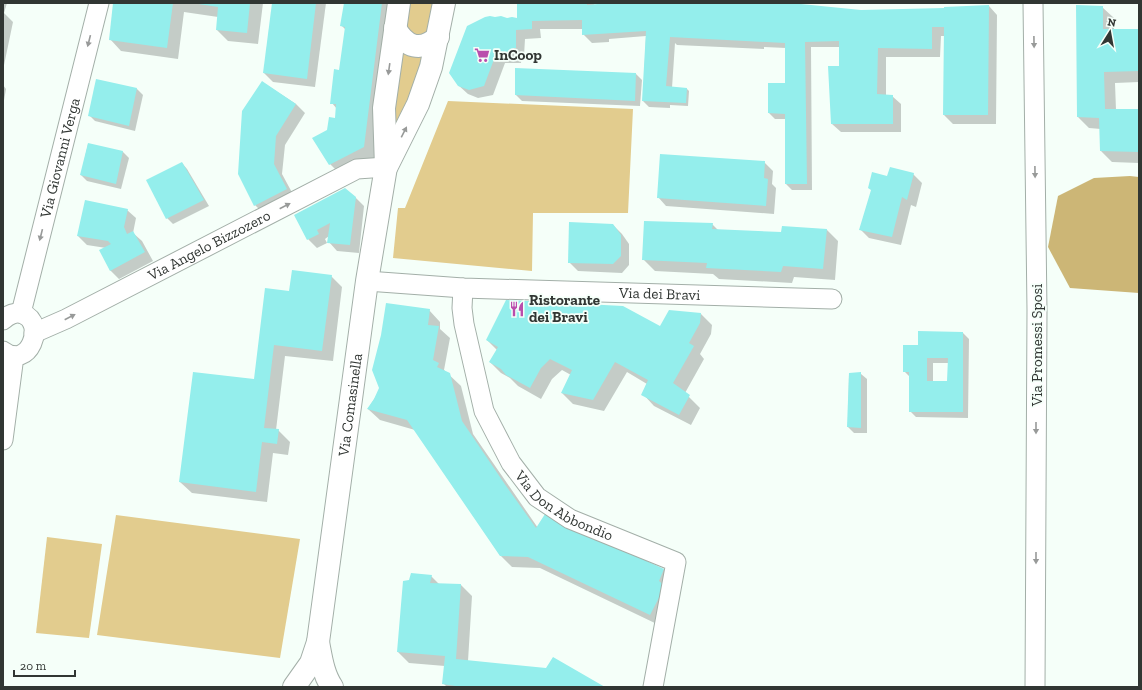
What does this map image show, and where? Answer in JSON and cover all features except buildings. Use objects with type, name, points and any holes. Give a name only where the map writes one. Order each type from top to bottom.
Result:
[{"type":"street","name":"Via Giovanni Verga","points":[[21,313],[98,3]]},
{"type":"street","points":[[386,167],[384,108],[399,3]]},
{"type":"street","points":[[386,167],[418,104],[431,67],[444,3]]},
{"type":"street","name":"Via Promessi Sposi","points":[[1033,3],[1037,310],[1035,687]]},
{"type":"street","points":[[395,28],[404,41],[419,46],[428,45],[438,37]]},
{"type":"street","name":"Via Comasinella","points":[[294,687],[311,662],[318,642],[368,281],[386,167]]},
{"type":"street","name":"Via Angelo Bizzozero","points":[[34,333],[66,320],[357,169],[386,167]]},
{"type":"street","name":"Via dei Bravi","points":[[368,281],[463,288],[832,299]]},
{"type":"street","name":"Via Don Abbondio","points":[[463,288],[462,308],[464,324],[484,411],[510,463],[537,497],[570,519],[676,562],[653,687]]},
{"type":"street","points":[[3,320],[10,315],[21,313],[31,320],[34,333],[33,341],[26,351],[21,355],[9,353],[3,440]]},
{"type":"street","name":"Via Comasinella","points":[[318,642],[323,668],[328,682],[332,687]]},
{"type":"shaded area","points":[[399,3],[444,3],[386,167]]},
{"type":"shaded area","points":[[448,101],[633,109],[628,213],[533,213],[532,271],[393,258],[398,208],[405,208]]},
{"type":"shaded area","points":[[1139,177],[1139,293],[1070,288],[1048,247],[1058,196],[1094,178]]},
{"type":"shaded area","points":[[116,515],[300,539],[280,658],[97,635]]},
{"type":"shaded area","points":[[47,537],[102,544],[89,638],[36,633]]},
{"type":"place","name":"InCoop","points":[[482,55]]},
{"type":"place","name":"Ristorante dei Bravi","points":[[517,309]]}]
